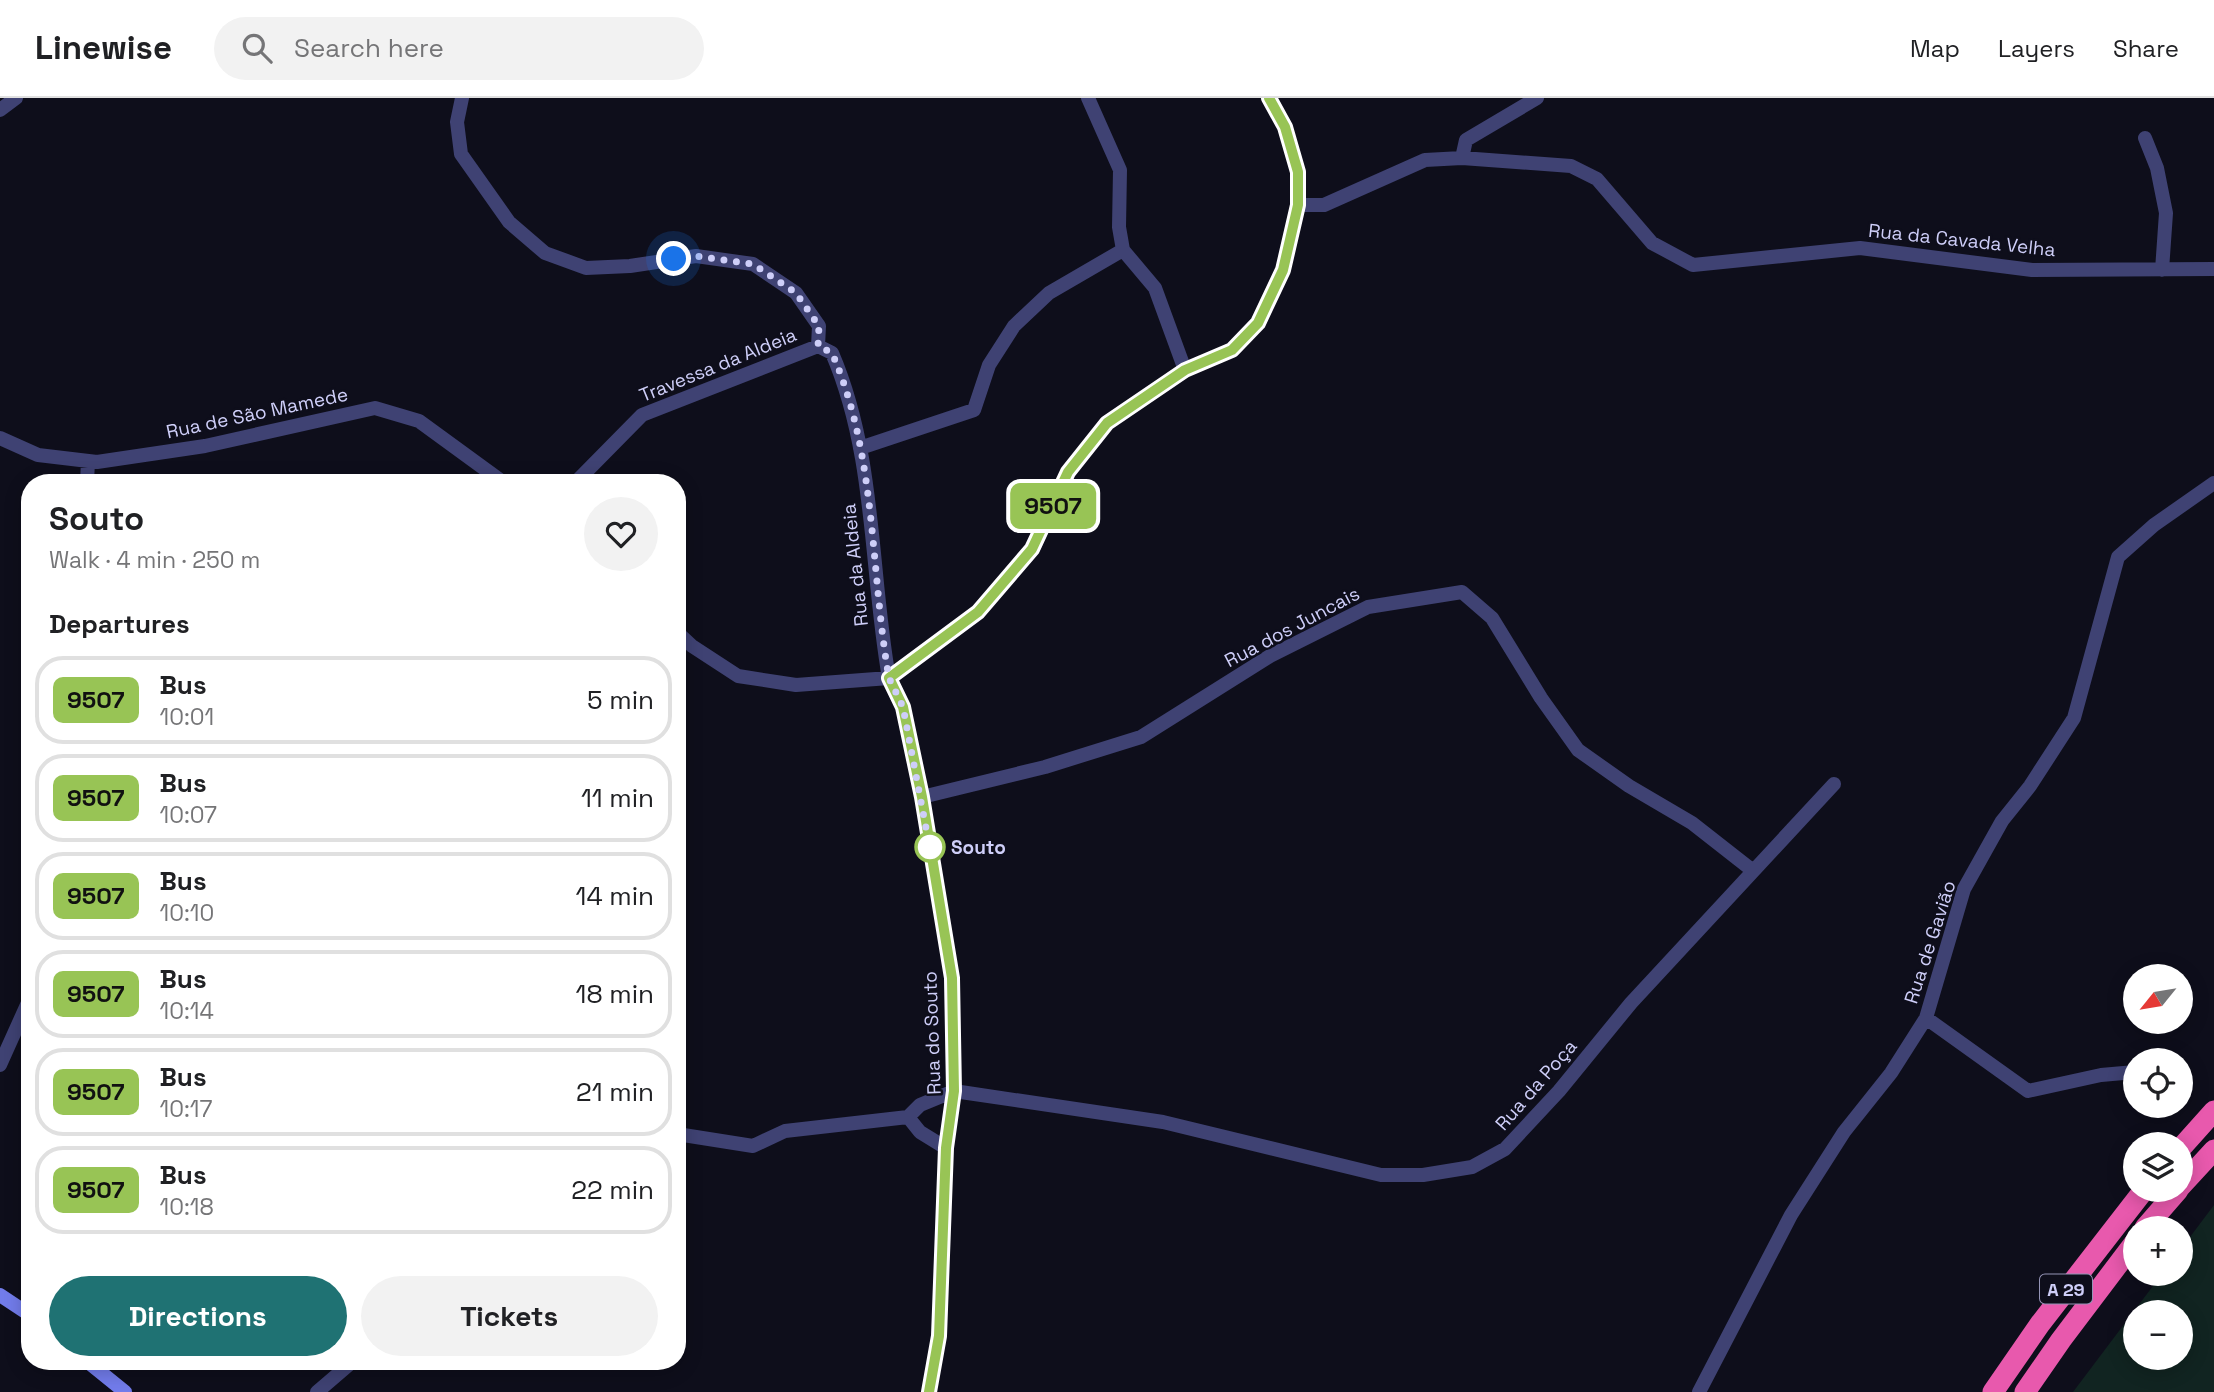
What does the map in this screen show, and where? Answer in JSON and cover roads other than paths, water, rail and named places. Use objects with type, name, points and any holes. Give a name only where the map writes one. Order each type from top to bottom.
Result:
[{"type":"highway","points":[[2193,1134],[2214,1111]]},
{"type":"highway","points":[[2193,1173],[2214,1150]]},
{"type":"highway","name":"A 29","points":[[1993,1392],[2040,1324],[2135,1202]]},
{"type":"highway","points":[[2155,1216],[2167,1202]]},
{"type":"highway","name":"A 29","points":[[2025,1392],[2123,1258]]},
{"type":"main road","points":[[0,1294],[21,1309]]},
{"type":"main road","points":[[98,1370],[125,1392]]},
{"type":"street","points":[[0,110],[16,98]]},
{"type":"street","points":[[462,98],[457,122],[461,154],[509,222],[545,253],[586,268],[630,266],[696,256],[753,264],[796,293],[819,326],[818,346]]},
{"type":"street","points":[[1088,98],[1120,170],[1119,228],[1124,250],[1155,289],[1185,370]]},
{"type":"street","points":[[686,640],[738,676],[796,685],[889,678],[978,612],[1032,549],[1068,472],[1107,423],[1185,370],[1232,350],[1258,323],[1283,270],[1298,205],[1298,172],[1285,127],[1269,98]]},
{"type":"street","points":[[1462,158],[1466,140],[1537,98]]},
{"type":"street","points":[[2145,138],[2157,168],[2166,213],[2162,270]]},
{"type":"street","name":"Rua da Cavada Velha","points":[[1298,205],[1324,205],[1424,160],[1462,158],[1571,166],[1597,179],[1652,243],[1693,265],[1860,248],[2032,270],[2214,268]]},
{"type":"street","points":[[860,448],[974,410],[989,365],[1014,326],[1049,293],[1124,250]]},
{"type":"street","name":"Rua da Aldeia","points":[[818,346],[832,353],[841,373],[860,448],[889,678]]},
{"type":"street","name":"Travessa da Aldeia","points":[[584,474],[642,415],[818,346]]},
{"type":"street","name":"Rua de São Mamede","points":[[0,438],[38,455],[97,461],[205,446],[375,408],[419,421],[492,474]]},
{"type":"street","points":[[87,474],[88,461]]},
{"type":"street","name":"Rua de Gavião","points":[[1699,1392],[1791,1215],[1844,1132],[1891,1073],[1926,1018],[1965,889],[2002,821],[2030,786],[2074,718],[2118,557],[2154,525],[2214,482]]},
{"type":"street","name":"Rua dos Juncais","points":[[922,797],[1045,767],[1141,737],[1270,656],[1368,607],[1462,592],[1492,618],[1541,698],[1578,750],[1629,786],[1692,823],[1752,870]]},
{"type":"street","name":"Rua do Souto","points":[[889,678],[903,707],[922,797],[952,978],[954,1091],[946,1148],[939,1336],[929,1392]]},
{"type":"street","name":"Rua da Poça","points":[[954,1091],[1163,1122],[1381,1175],[1423,1175],[1472,1167],[1505,1149],[1559,1091],[1631,1003],[1834,784]]},
{"type":"street","points":[[0,1065],[21,1018]]},
{"type":"street","points":[[1926,1018],[2028,1091],[2123,1073]]},
{"type":"street","points":[[686,1135],[753,1146],[785,1131],[908,1117],[920,1105],[954,1091]]},
{"type":"street","points":[[908,1117],[920,1132],[946,1148]]},
{"type":"street","points":[[317,1392],[343,1370]]},
{"type":"place","name":"Souto","points":[[930,847]]}]
